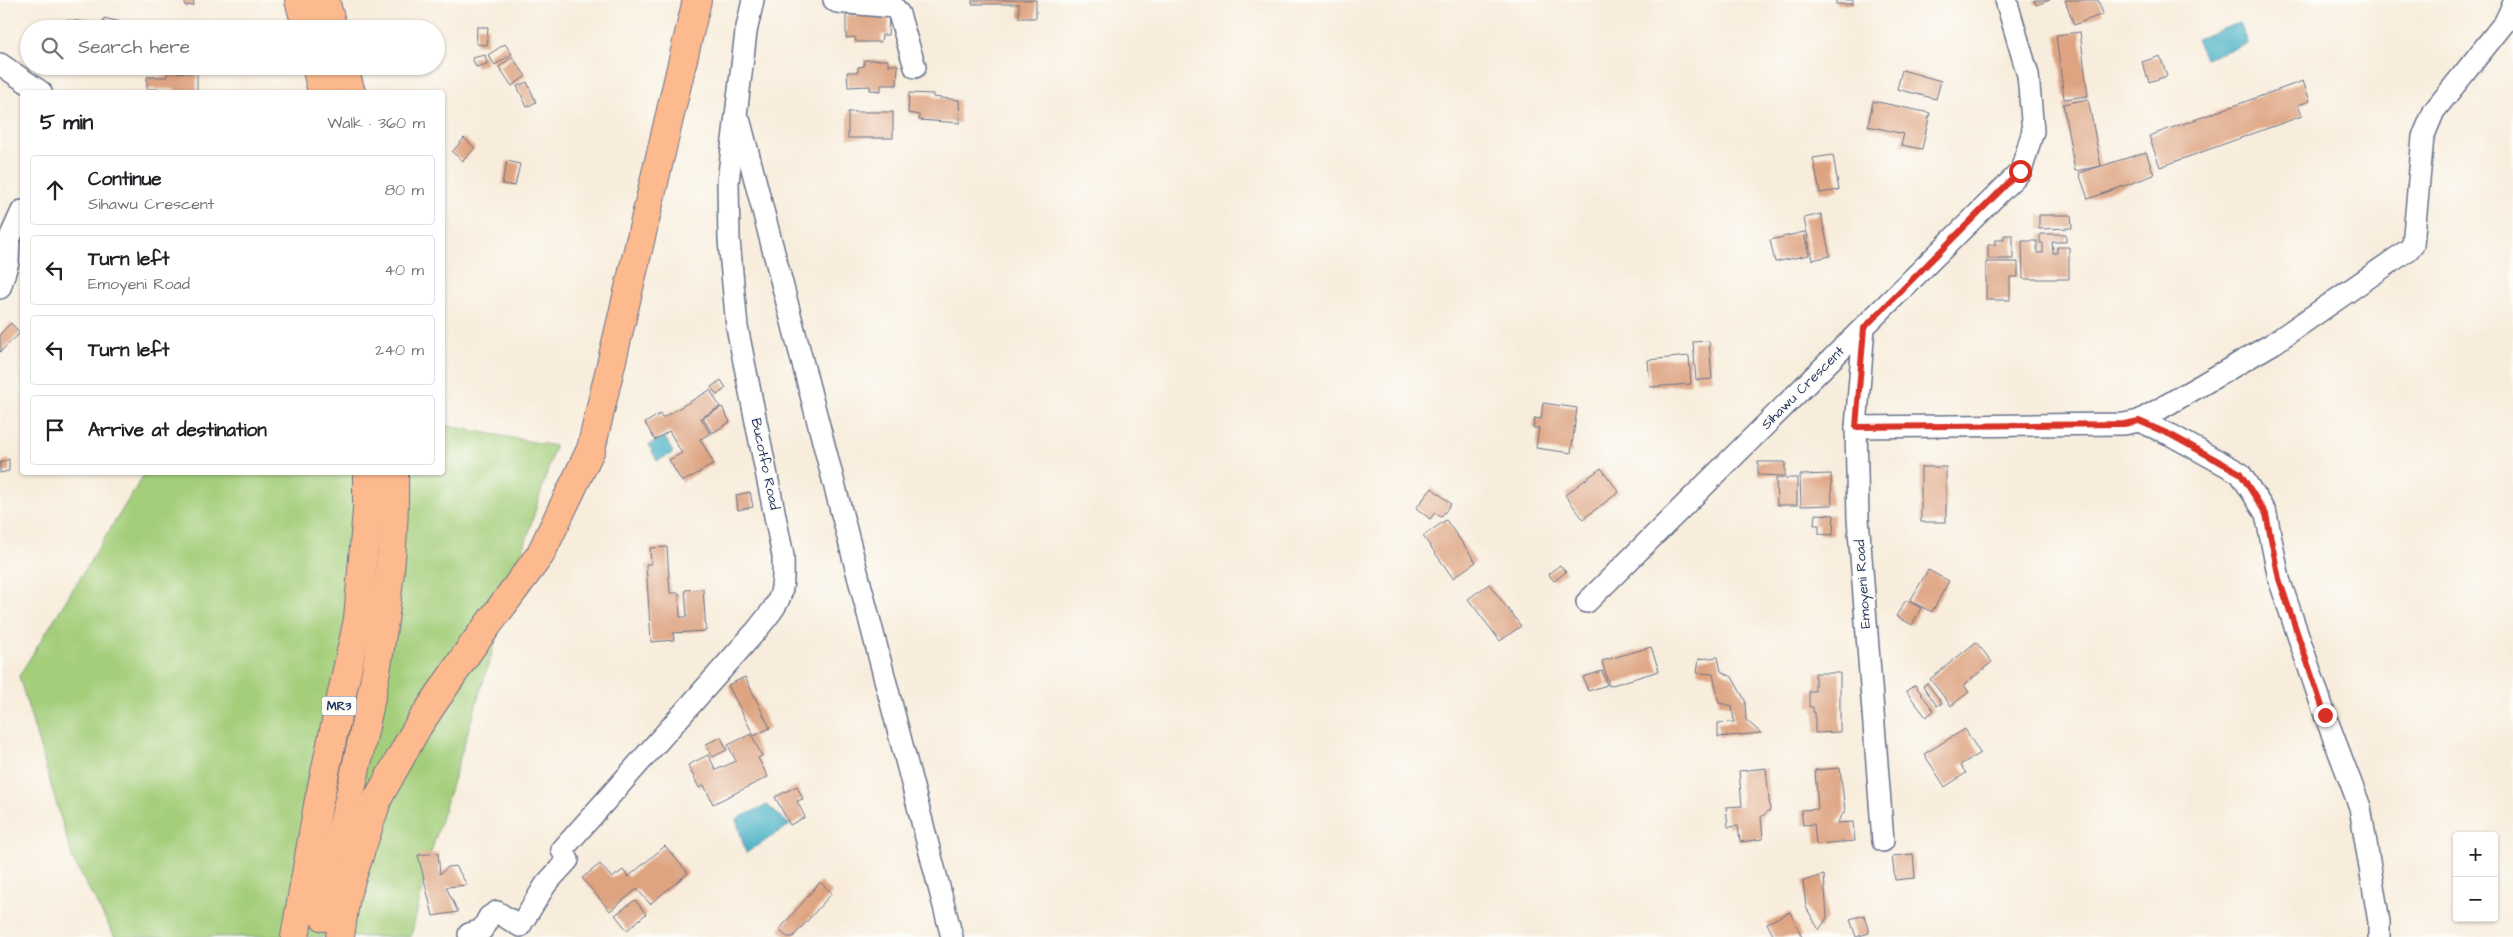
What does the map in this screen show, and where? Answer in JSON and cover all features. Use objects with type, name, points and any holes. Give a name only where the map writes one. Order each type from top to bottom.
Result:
[{"type":"highway","points":[[299,0],[305,20]]},
{"type":"highway","points":[[325,0],[331,20]]},
{"type":"highway","points":[[340,937],[346,895],[378,798],[423,719],[470,650],[540,555],[591,449],[697,0]]},
{"type":"highway","points":[[318,75],[322,90]]},
{"type":"highway","points":[[346,75],[350,90]]},
{"type":"highway","name":"MR3","points":[[295,937],[318,805],[358,618],[367,510],[367,475]]},
{"type":"highway","name":"MR3","points":[[323,937],[325,902],[383,628],[394,500],[394,475]]},
{"type":"street","name":"Bucotfo Road","points":[[469,934],[482,930],[489,918],[497,912],[520,926],[546,884],[568,860],[562,850],[756,631],[775,608],[784,590],[783,556],[736,326],[729,240],[728,182],[738,112],[746,32],[753,0]]},
{"type":"street","points":[[834,0],[837,2],[894,7],[899,14],[915,67]]},
{"type":"street","name":"Sihawu Crescent","points":[[1587,602],[2020,171],[2033,131],[2029,84],[2006,0]]},
{"type":"street","points":[[1856,427],[2124,424],[2139,421],[2274,343],[2413,245],[2423,137],[2434,111],[2505,22],[2513,5]]},
{"type":"street","points":[[0,64],[38,90]]},
{"type":"street","points":[[738,112],[952,937]]},
{"type":"street","points":[[0,288],[8,262],[9,240],[20,215]]},
{"type":"street","name":"Emoyeni Road","points":[[1864,328],[1856,427],[1858,518],[1883,841]]},
{"type":"street","points":[[2139,421],[2171,435],[2240,473],[2266,514],[2279,579],[2325,715],[2360,806],[2379,922],[2379,937]]},
{"type":"green space","points":[[445,425],[555,446],[430,856],[411,937],[115,937],[73,860],[19,676],[144,475],[445,475]]},
{"type":"water","points":[[2239,23],[2248,44],[2205,58],[2196,39]]},
{"type":"water","points":[[665,437],[673,453],[657,461],[649,445]]},
{"type":"water","points":[[767,805],[790,825],[746,853],[736,819]]},
{"type":"building","points":[[185,0],[193,0],[194,5],[185,6]]},
{"type":"building","points":[[972,0],[1036,0],[1036,18],[1019,18],[1019,4],[972,4]]},
{"type":"building","points":[[1836,0],[1853,0],[1853,4],[1836,4]]},
{"type":"building","points":[[2034,0],[2050,0],[2036,5]]},
{"type":"building","points":[[2065,0],[2098,0],[2103,14],[2074,25]]},
{"type":"building","points":[[858,11],[889,16],[888,35],[882,35],[881,42],[856,42],[855,37],[846,38],[846,15],[858,15]]},
{"type":"building","points":[[477,27],[488,27],[487,45],[476,44]]},
{"type":"building","points":[[2080,32],[2088,96],[2064,99],[2056,35]]},
{"type":"building","points":[[505,44],[512,54],[495,65],[488,55]]},
{"type":"building","points":[[485,55],[487,64],[476,67],[472,58]]},
{"type":"building","points":[[2160,56],[2167,76],[2149,82],[2142,62]]},
{"type":"building","points":[[512,57],[526,76],[512,86],[499,67]]},
{"type":"building","points":[[864,60],[888,60],[888,65],[898,65],[897,85],[881,85],[881,91],[870,90],[870,86],[848,87],[847,72],[858,72],[858,67],[864,66]]},
{"type":"building","points":[[1902,70],[1941,81],[1936,99],[1897,89]]},
{"type":"building","points":[[167,75],[197,75],[197,90],[147,89],[147,77],[167,77]]},
{"type":"building","points":[[2303,81],[2310,101],[2298,105],[2302,116],[2160,167],[2149,136]]},
{"type":"building","points":[[527,82],[536,102],[527,107],[517,86]]},
{"type":"building","points":[[909,93],[933,94],[933,97],[959,100],[960,123],[919,120],[919,115],[908,113]]},
{"type":"building","points":[[2088,99],[2101,166],[2075,171],[2063,104]]},
{"type":"building","points":[[1873,101],[1930,113],[1922,149],[1901,145],[1904,134],[1868,126]]},
{"type":"building","points":[[848,112],[893,112],[893,138],[848,138]]},
{"type":"building","points":[[464,138],[475,148],[463,161],[452,152]]},
{"type":"building","points":[[2146,152],[2154,175],[2088,199],[2079,173]]},
{"type":"building","points":[[1833,155],[1839,190],[1820,193],[1813,158]]},
{"type":"building","points":[[507,161],[520,164],[515,186],[502,184]]},
{"type":"building","points":[[1821,214],[1830,256],[1812,260],[1804,218]]},
{"type":"building","points":[[2039,215],[2071,215],[2072,228],[2039,229]]},
{"type":"building","points":[[1804,232],[1809,255],[1775,262],[1770,240]]},
{"type":"building","points":[[2040,234],[2066,234],[2066,242],[2052,242],[2053,253],[2057,253],[2057,247],[2069,247],[2069,279],[2023,279],[2022,241],[2037,241],[2037,253],[2043,253],[2043,243],[2040,243]]},
{"type":"building","points":[[2004,235],[2013,235],[2013,259],[1988,259],[1988,245],[1995,245],[1995,240],[2004,240]]},
{"type":"building","points":[[1986,262],[2018,262],[2018,277],[2010,277],[2010,300],[1986,300]]},
{"type":"building","points":[[11,323],[20,333],[0,352],[0,334]]},
{"type":"building","points":[[1709,341],[1712,379],[1696,380],[1693,342]]},
{"type":"building","points":[[1689,356],[1691,384],[1650,387],[1648,360]]},
{"type":"building","points":[[721,380],[726,388],[717,395],[711,387]]},
{"type":"building","points":[[710,390],[720,407],[701,418],[710,434],[700,439],[714,464],[682,482],[669,460],[682,453],[669,431],[655,440],[645,423],[660,414],[662,418]]},
{"type":"building","points":[[1543,403],[1577,408],[1571,453],[1536,448],[1539,428],[1533,428],[1535,418],[1541,419]]},
{"type":"building","points":[[722,407],[730,422],[712,433],[703,418]]},
{"type":"building","points":[[9,459],[9,471],[0,473],[0,463]]},
{"type":"building","points":[[1758,462],[1785,462],[1785,476],[1758,475]]},
{"type":"building","points":[[1921,467],[1946,467],[1946,522],[1921,522]]},
{"type":"building","points":[[1601,468],[1619,492],[1583,519],[1565,495]]},
{"type":"building","points":[[1831,474],[1832,505],[1801,506],[1800,475]]},
{"type":"building","points":[[1776,478],[1797,478],[1797,505],[1777,505]]},
{"type":"building","points":[[1432,488],[1451,504],[1441,517],[1435,513],[1430,519],[1416,508]]},
{"type":"building","points":[[750,492],[753,507],[738,510],[736,495]]},
{"type":"building","points":[[1815,514],[1834,515],[1833,535],[1819,534],[1819,525],[1814,525]]},
{"type":"building","points":[[1446,520],[1476,562],[1453,578],[1423,536]]},
{"type":"building","points":[[667,547],[670,593],[679,593],[680,617],[687,617],[685,590],[703,589],[706,631],[673,633],[674,640],[651,642],[646,564],[651,564],[650,548]]},
{"type":"building","points":[[1560,565],[1566,572],[1554,581],[1548,574]]},
{"type":"building","points":[[1928,570],[1949,581],[1932,612],[1910,601]]},
{"type":"building","points":[[1489,584],[1521,626],[1500,641],[1468,599]]},
{"type":"building","points":[[1906,600],[1921,608],[1912,625],[1896,616]]},
{"type":"building","points":[[1976,642],[1992,662],[1964,685],[1969,692],[1951,706],[1930,679]]},
{"type":"building","points":[[1651,647],[1659,671],[1609,686],[1602,661]]},
{"type":"building","points":[[1718,657],[1721,671],[1732,677],[1745,700],[1746,720],[1761,733],[1718,737],[1718,723],[1734,722],[1732,706],[1719,703],[1713,674],[1697,673],[1699,659]]},
{"type":"building","points":[[1602,671],[1607,685],[1588,691],[1583,677]]},
{"type":"building","points":[[1815,673],[1840,673],[1840,732],[1815,733],[1815,712],[1813,712],[1813,707],[1809,707],[1809,691],[1815,691]]},
{"type":"building","points":[[745,677],[770,728],[754,736],[728,685]]},
{"type":"building","points":[[1927,683],[1942,703],[1937,706],[1923,686]]},
{"type":"building","points":[[1915,685],[1934,711],[1926,717],[1906,691]]},
{"type":"building","points":[[1965,729],[1980,753],[1960,765],[1966,773],[1945,787],[1924,754]]},
{"type":"building","points":[[751,734],[762,756],[758,758],[768,777],[713,804],[704,785],[699,788],[688,765],[708,755],[716,770],[736,761],[728,745]]},
{"type":"building","points":[[721,737],[727,750],[712,757],[706,744]]},
{"type":"building","points":[[1766,768],[1770,810],[1761,817],[1763,839],[1740,842],[1738,826],[1728,827],[1726,807],[1742,806],[1739,771]]},
{"type":"building","points":[[1840,768],[1845,811],[1837,823],[1853,822],[1855,841],[1816,844],[1814,824],[1803,825],[1801,810],[1818,809],[1815,770]]},
{"type":"building","points":[[797,786],[803,799],[797,801],[805,817],[790,825],[775,797]]},
{"type":"building","points":[[665,846],[688,873],[650,904],[637,889],[610,911],[582,878],[600,864],[612,878],[623,870],[628,877]]},
{"type":"building","points":[[438,853],[440,874],[448,867],[456,866],[467,885],[446,887],[458,912],[433,916],[418,855]]},
{"type":"building","points":[[1913,854],[1915,878],[1895,880],[1892,856]]},
{"type":"building","points":[[1824,875],[1827,918],[1819,930],[1806,907],[1803,881]]},
{"type":"building","points":[[820,882],[832,893],[793,937],[787,937],[779,930]]},
{"type":"building","points":[[635,900],[646,914],[627,930],[615,915]]},
{"type":"building","points":[[1790,912],[1802,937],[1774,937],[1767,923]]},
{"type":"building","points":[[1864,915],[1869,933],[1856,937],[1850,919]]},
{"type":"route","points":[[2020,171],[1969,220],[1864,328],[1856,427],[2124,424],[2139,421],[2171,435],[2240,473],[2266,514],[2279,579],[2325,715]]}]
